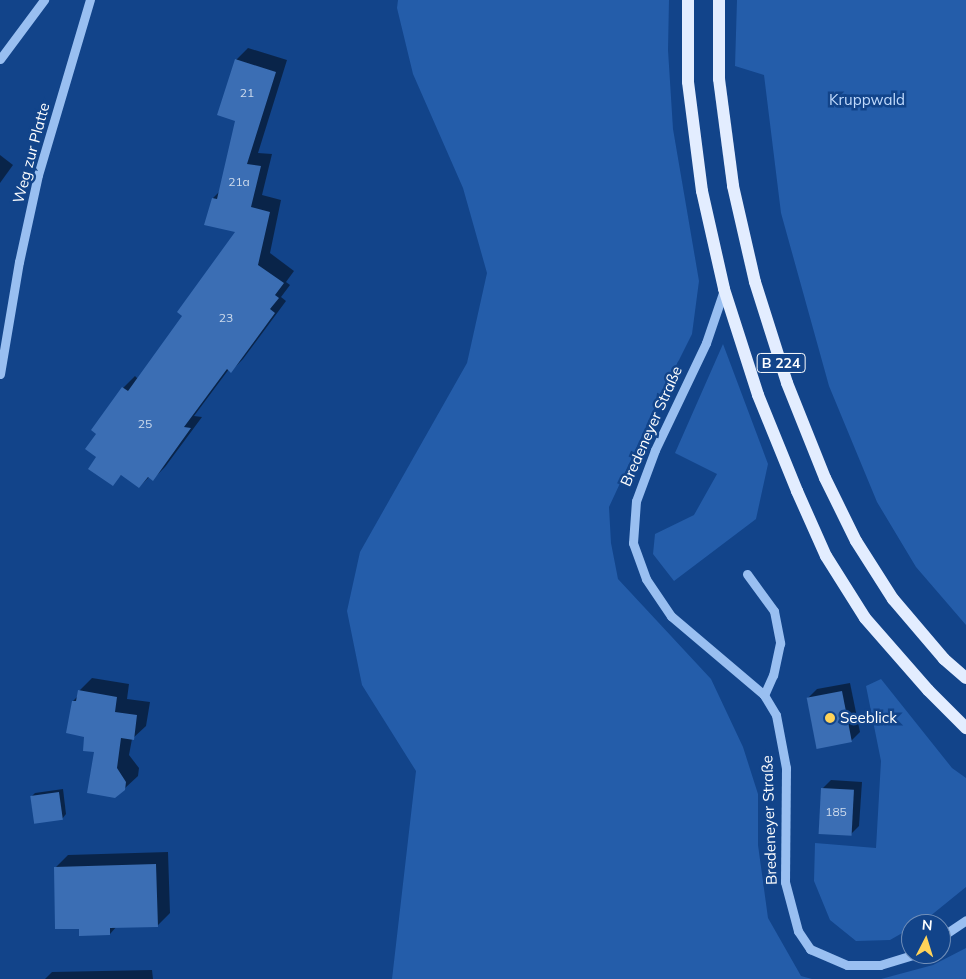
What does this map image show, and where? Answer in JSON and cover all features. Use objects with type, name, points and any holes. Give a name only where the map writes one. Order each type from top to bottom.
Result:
[{"type":"main road","name":"B 224","points":[[688,0],[688,82],[702,191],[724,289],[758,394],[797,491],[826,556],[865,618],[928,690],[966,728]]},
{"type":"main road","name":"B 224","points":[[719,0],[719,79],[733,186],[755,282],[787,383],[825,478],[856,541],[893,599],[944,659],[966,678]]},
{"type":"street","points":[[0,59],[44,0]]},
{"type":"street","name":"Weg zur Platte","points":[[0,374],[18,262],[38,175],[90,0]]},
{"type":"street","name":"Bredeneyer Straße","points":[[724,289],[706,343],[655,450],[636,502],[633,543],[646,578],[671,616],[764,695],[776,715],[786,768],[786,882],[798,931],[810,949],[847,965],[880,964],[901,958]]},
{"type":"street","points":[[747,574],[774,611],[780,643],[773,675],[764,695]]},
{"type":"street","points":[[951,930],[966,920]]},
{"type":"green space","points":[[398,0],[669,0],[668,50],[673,129],[699,281],[692,334],[609,507],[611,543],[618,579],[711,679],[743,747],[758,794],[758,845],[768,918],[801,976],[812,979],[392,979],[416,771],[362,685],[347,611],[360,552],[467,363],[487,273],[463,188],[413,74],[397,8]]},
{"type":"green space","name":"Kruppwald","points":[[737,0],[966,0],[966,625],[916,567],[877,502],[829,386],[781,213],[764,75],[735,66]]},
{"type":"green space","points":[[723,344],[768,464],[756,519],[674,581],[653,554],[655,534],[694,515],[717,474],[675,453]]},
{"type":"green space","points":[[881,679],[952,768],[966,778],[966,887],[933,914],[901,914],[901,934],[890,940],[856,941],[830,920],[814,881],[815,843],[876,848],[881,761],[866,686]]},
{"type":"green space","points":[[966,948],[966,979],[881,979],[935,964],[951,964],[951,956]]},
{"type":"building","points":[[235,59],[276,72],[247,164],[261,166],[251,207],[270,212],[258,265],[284,283],[275,295],[279,298],[270,309],[275,313],[231,373],[227,369],[184,427],[191,428],[153,481],[148,477],[139,488],[121,475],[113,486],[88,469],[96,457],[85,449],[96,434],[91,430],[122,387],[128,391],[182,316],[177,312],[235,232],[204,225],[212,198],[217,199],[235,121],[217,115]]},
{"type":"building","points":[[78,690],[117,697],[115,712],[137,715],[134,740],[121,738],[117,768],[126,782],[125,790],[115,798],[87,793],[94,752],[83,751],[84,737],[66,733],[72,701],[76,701]]},
{"type":"building","points":[[842,691],[852,742],[817,749],[807,698]]},
{"type":"building","points":[[821,788],[854,790],[852,836],[819,834]]},
{"type":"building","points":[[59,792],[63,820],[34,824],[30,796]]},
{"type":"building","points":[[156,864],[158,927],[110,928],[110,935],[79,936],[79,929],[55,929],[54,867]]},
{"type":"place","name":"Seeblick","points":[[830,718]]}]
